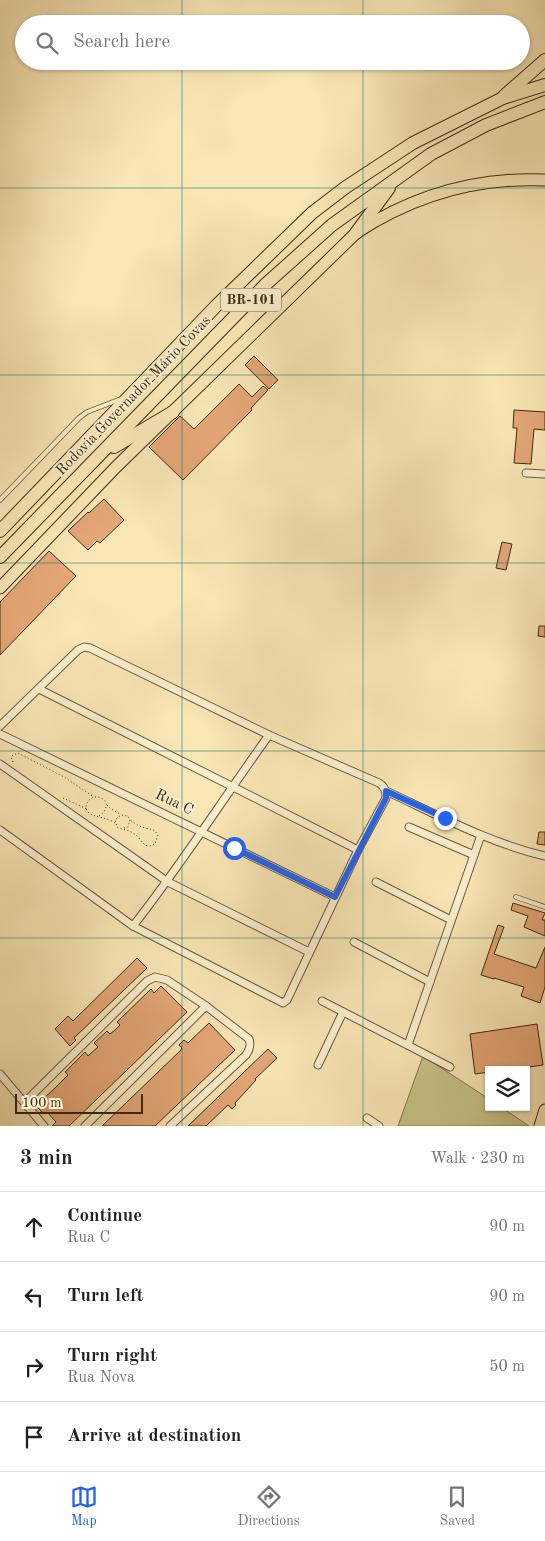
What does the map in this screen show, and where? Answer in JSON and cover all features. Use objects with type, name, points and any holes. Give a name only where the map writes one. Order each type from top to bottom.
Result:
[{"type":"highway","name":"BR-101","points":[[502,98],[545,60]]},
{"type":"highway","name":"Rodovia Governador Mário Covas","points":[[0,531],[217,305],[312,213],[346,187],[413,143],[502,98],[545,85]]},
{"type":"highway","name":"Rodovia Governador Mário Covas","points":[[0,557],[266,284],[332,225],[431,154],[486,126],[545,102]]},
{"type":"highway","points":[[356,233],[396,178]]},
{"type":"highway","points":[[99,455],[173,412]]},
{"type":"main road","points":[[0,588],[116,467],[356,233],[372,222],[407,204],[442,191],[497,181],[545,180]]},
{"type":"main road","points":[[540,1126],[545,1110]]},
{"type":"street","points":[[526,473],[545,474]]},
{"type":"street","points":[[0,726],[78,650],[84,647],[90,648],[269,735],[379,783],[384,786],[386,791],[386,798],[358,850],[287,1000],[281,1003],[133,926],[0,830]]},
{"type":"street","points":[[39,689],[358,850]]},
{"type":"street","name":"Rua C","points":[[0,734],[335,897]]},
{"type":"street","points":[[133,926],[168,882],[232,786],[269,735]]},
{"type":"street","points":[[0,764],[168,882],[309,952]]},
{"type":"street","points":[[386,791],[481,835],[518,849],[545,856]]},
{"type":"street","points":[[409,827],[474,855]]},
{"type":"street","points":[[408,1045],[481,835]]},
{"type":"street","points":[[376,882],[451,920]]},
{"type":"street","points":[[354,942],[430,982]]},
{"type":"street","points":[[25,1102],[147,981],[155,977],[167,980],[206,1006],[249,1039],[250,1047],[246,1055],[170,1126]]},
{"type":"street","points":[[322,1001],[450,1067]]},
{"type":"street","points":[[85,1126],[206,1006]]},
{"type":"street","points":[[318,1065],[343,1012]]},
{"type":"street","points":[[0,1074],[44,1126]]},
{"type":"street","points":[[368,1118],[379,1126]]},
{"type":"lane","points":[[0,500],[79,418],[99,407],[130,396]]},
{"type":"lane","points":[[516,897],[545,907]]},
{"type":"path","points":[[13,763],[11,760],[13,755],[18,753],[64,777],[94,797]]},
{"type":"path","points":[[99,797],[104,799],[106,804],[120,814],[128,816],[130,820],[142,827],[151,828],[155,831],[158,835],[155,844],[146,846],[142,844],[136,835],[124,828],[117,827],[111,820],[89,814],[87,804],[89,799],[99,797]]},
{"type":"path","points":[[62,798],[87,809]]},
{"type":"path","points":[[99,816],[104,814],[106,804]]},
{"type":"path","points":[[115,824],[117,816],[120,814]]},
{"type":"path","points":[[124,828],[130,823],[130,820]]},
{"type":"shaded area","points":[[423,1056],[485,1096],[485,1111],[507,1111],[529,1126],[398,1126]]},
{"type":"building","points":[[254,356],[278,380],[269,389],[245,365]]},
{"type":"building","points":[[239,384],[252,397],[263,386],[268,390],[251,408],[252,410],[183,480],[149,447],[180,416],[194,429]]},
{"type":"building","points":[[514,410],[545,412],[545,430],[534,429],[531,464],[514,463],[517,428],[513,428]]},
{"type":"building","points":[[104,499],[124,520],[100,543],[97,541],[88,550],[68,531]]},
{"type":"building","points":[[502,542],[512,544],[506,570],[496,568]]},
{"type":"building","points":[[49,551],[76,576],[0,655],[0,602]]},
{"type":"building","points":[[539,626],[545,626],[545,637],[538,636]]},
{"type":"building","points":[[539,832],[545,832],[545,845],[537,844]]},
{"type":"building","points":[[513,903],[545,913],[542,920],[545,920],[545,936],[524,927],[528,916],[511,910]]},
{"type":"building","points":[[498,925],[504,927],[494,954],[536,968],[545,947],[545,987],[540,1003],[521,996],[524,987],[481,975]]},
{"type":"building","points":[[137,958],[147,968],[74,1038],[76,1040],[70,1046],[55,1029],[68,1016],[73,1021]]},
{"type":"building","points":[[161,986],[187,1012],[69,1126],[52,1126],[56,1122],[47,1112],[44,1114],[37,1107],[39,1105],[35,1101],[41,1095],[44,1098],[55,1088],[68,1075],[65,1072],[85,1052],[88,1056],[98,1047],[94,1043],[107,1031],[110,1034],[115,1030],[120,1025],[117,1022],[151,989],[154,993]]},
{"type":"building","points":[[209,1023],[235,1050],[155,1126],[102,1126],[181,1050],[182,1048],[179,1045],[184,1040],[188,1043]]},
{"type":"building","points":[[537,1024],[543,1065],[530,1067],[485,1066],[485,1073],[475,1074],[470,1034]]},
{"type":"building","points":[[268,1049],[277,1058],[255,1079],[232,1109],[228,1105],[206,1126],[188,1126]]},
{"type":"route","points":[[234,848],[335,897],[386,798],[386,791],[445,818]]}]
